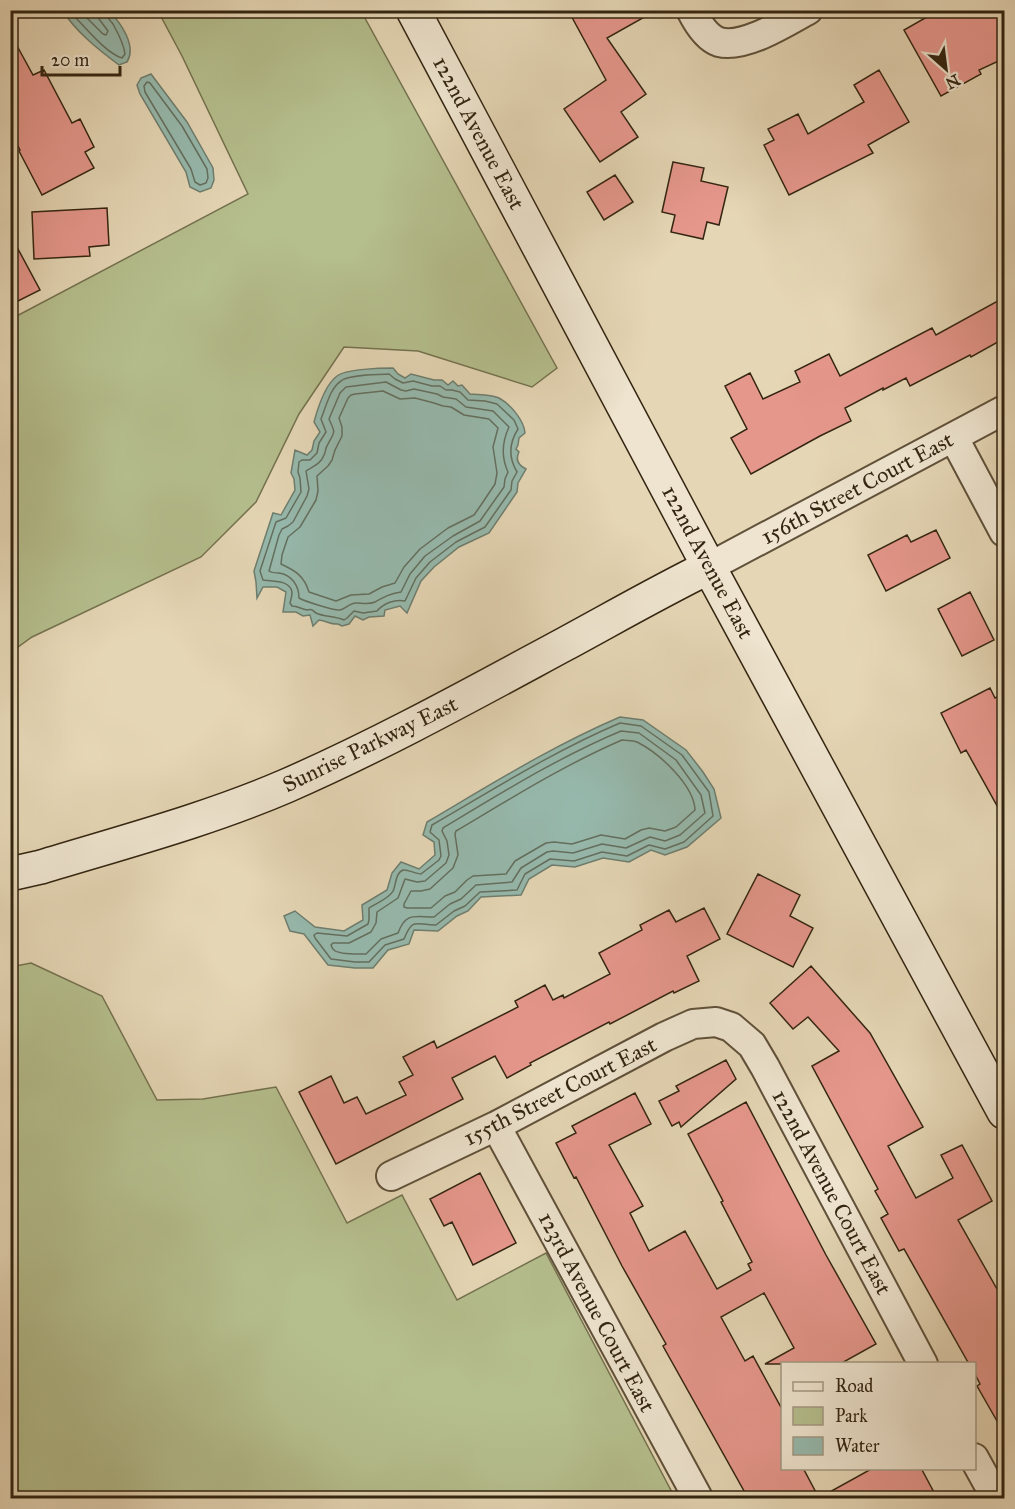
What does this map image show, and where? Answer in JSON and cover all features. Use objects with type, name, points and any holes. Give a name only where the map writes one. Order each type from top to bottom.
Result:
[{"type":"main road","name":"122nd Avenue East","points":[[413,10],[709,567],[1005,1113]]},
{"type":"main road","name":"Sunrise Parkway East","points":[[10,874],[41,867],[197,819],[285,786],[394,735],[709,567]]},
{"type":"street","points":[[691,10],[706,33],[717,42],[735,44],[773,30],[808,10]]},
{"type":"street","name":"156th Street Court East","points":[[709,567],[1005,410]]},
{"type":"street","points":[[954,438],[1005,532]]},
{"type":"street","name":"155th Street Court East","points":[[391,1176],[496,1126],[693,1024],[716,1022],[731,1027]]},
{"type":"street","name":"122nd Avenue Court East","points":[[731,1027],[752,1045],[765,1067],[922,1362]]},
{"type":"street","name":"123rd Avenue Court East","points":[[496,1126],[698,1498]]},
{"type":"street","points":[[976,1460],[996,1498]]},
{"type":"green space","points":[[158,11],[361,11],[557,368],[532,387],[418,351],[344,347],[299,414],[256,502],[201,557],[32,637],[11,652],[11,319],[248,194]]},
{"type":"green space","points":[[31,963],[102,996],[157,1100],[203,1099],[276,1087],[347,1223],[402,1195],[457,1300],[546,1253],[675,1498],[11,1498],[10,967]]},
{"type":"water","points":[[63,11],[109,11],[123,28],[129,42],[130,56],[127,62],[119,65],[81,33]]},
{"type":"water","points":[[151,74],[187,122],[213,168],[214,180],[211,188],[200,192],[190,187],[186,172],[140,94],[137,85],[141,78]]},
{"type":"water","points":[[393,368],[405,378],[411,374],[442,380],[448,385],[453,381],[458,386],[462,385],[470,394],[492,396],[503,401],[516,413],[524,428],[525,433],[519,438],[516,449],[519,452],[518,462],[526,469],[518,483],[517,492],[489,533],[459,547],[434,567],[421,581],[407,613],[400,606],[385,610],[384,616],[369,617],[363,620],[355,616],[349,624],[342,626],[319,620],[313,626],[310,615],[283,612],[286,592],[277,587],[263,587],[257,598],[254,571],[273,513],[281,515],[295,490],[291,473],[295,450],[307,455],[312,450],[314,441],[320,432],[314,422],[329,385],[337,376],[348,372]]},
{"type":"water","points":[[620,717],[643,720],[686,750],[714,789],[721,818],[687,847],[665,855],[651,850],[629,862],[603,858],[575,867],[552,865],[529,879],[521,895],[481,897],[468,911],[457,916],[438,931],[414,930],[409,944],[388,950],[373,968],[328,965],[304,934],[290,931],[284,916],[295,911],[315,927],[344,931],[363,920],[362,905],[387,890],[392,873],[401,862],[419,869],[435,855],[434,842],[423,835],[427,822],[546,753]]},
{"type":"building","points":[[568,10],[657,10],[607,38],[646,94],[621,112],[638,137],[600,162],[564,109],[606,80]]},
{"type":"building","points":[[939,10],[1005,10],[1005,58],[979,70],[981,74],[941,96],[904,30]]},
{"type":"building","points":[[10,33],[33,75],[44,70],[72,123],[80,119],[94,147],[85,152],[94,168],[42,195],[10,130]]},
{"type":"building","points":[[879,70],[909,122],[868,145],[873,153],[789,195],[764,145],[774,140],[768,129],[798,114],[808,134],[864,102],[854,85]]},
{"type":"building","points":[[673,162],[704,168],[701,181],[728,187],[719,225],[707,222],[703,239],[671,232],[675,215],[662,212]]},
{"type":"building","points":[[615,175],[633,202],[604,220],[587,192]]},
{"type":"building","points":[[107,208],[109,245],[89,247],[90,256],[34,259],[32,212]]},
{"type":"building","points":[[10,234],[40,290],[10,305]]},
{"type":"building","points":[[1005,297],[1005,338],[910,386],[906,378],[845,408],[851,421],[751,474],[731,438],[747,429],[725,386],[750,373],[763,399],[800,382],[795,371],[829,354],[840,376],[932,328],[936,335]]},
{"type":"building","points":[[936,530],[950,558],[886,591],[868,555],[907,535],[911,542]]},
{"type":"building","points":[[970,592],[994,640],[962,656],[938,609]]},
{"type":"building","points":[[990,688],[995,698],[1005,693],[1005,820],[966,750],[961,753],[941,713]]},
{"type":"building","points":[[758,874],[800,895],[790,916],[813,928],[793,967],[727,934]]},
{"type":"building","points":[[704,908],[720,939],[687,956],[699,981],[674,993],[673,991],[610,1024],[609,1022],[530,1063],[531,1065],[507,1078],[495,1056],[452,1078],[463,1099],[336,1164],[299,1092],[331,1076],[344,1103],[357,1097],[366,1114],[406,1095],[399,1082],[413,1075],[403,1057],[434,1041],[437,1048],[518,1007],[515,1001],[545,985],[553,1000],[563,995],[564,998],[610,974],[599,953],[642,930],[640,925],[669,910],[676,922]]},
{"type":"building","points":[[811,966],[870,1033],[923,1127],[888,1146],[916,1198],[953,1178],[941,1155],[962,1145],[992,1201],[958,1220],[997,1289],[1005,1285],[1005,1435],[977,1386],[980,1384],[976,1376],[976,1362],[968,1362],[904,1249],[899,1251],[881,1218],[888,1214],[875,1191],[878,1189],[812,1066],[839,1051],[808,1017],[793,1029],[770,1003]]},
{"type":"building","points":[[726,1060],[736,1079],[681,1127],[679,1122],[672,1126],[659,1101],[679,1091],[676,1086]]},
{"type":"building","points":[[635,1093],[651,1124],[609,1145],[643,1206],[630,1213],[649,1251],[685,1231],[717,1289],[751,1270],[748,1264],[752,1262],[688,1134],[746,1102],[826,1255],[876,1344],[844,1362],[765,1364],[794,1348],[764,1293],[721,1317],[745,1361],[753,1356],[781,1407],[781,1470],[804,1470],[819,1498],[748,1498],[663,1346],[666,1344],[556,1143],[576,1133],[572,1126]]},
{"type":"building","points":[[480,1173],[516,1243],[473,1265],[452,1222],[444,1226],[430,1199]]},
{"type":"building","points":[[869,1470],[922,1470],[937,1498],[819,1498]]}]
